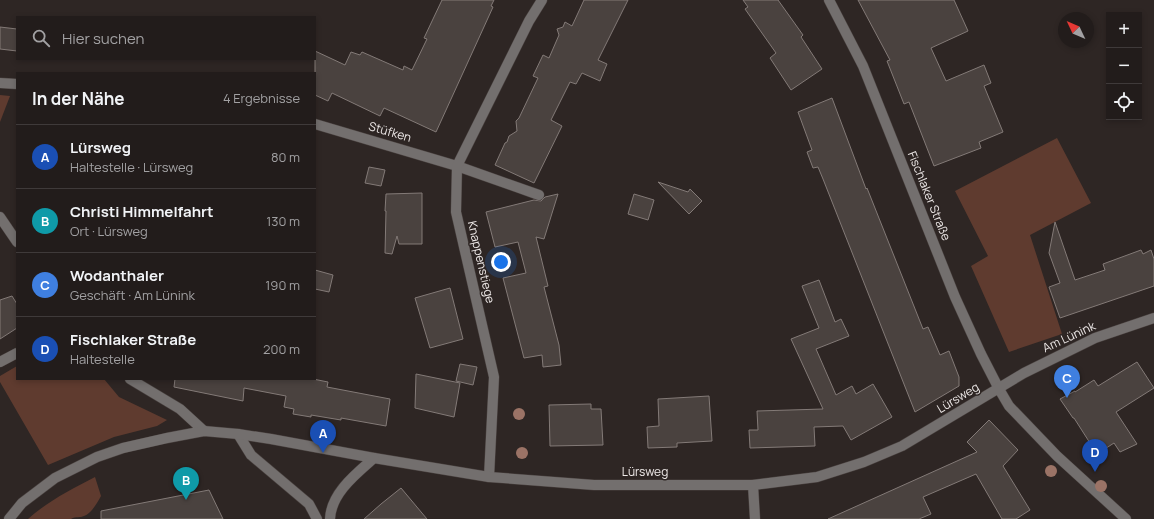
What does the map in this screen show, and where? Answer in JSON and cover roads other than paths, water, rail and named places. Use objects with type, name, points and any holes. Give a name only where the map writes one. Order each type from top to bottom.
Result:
[{"type":"street","name":"Knappenstiege","points":[[489,477],[494,377],[456,212],[457,166],[529,21],[542,0]]},
{"type":"street","name":"Fischlaker Straße","points":[[829,0],[863,66],[955,297],[999,389],[1009,406],[1057,456],[1126,519]]},
{"type":"street","points":[[0,83],[16,84]]},
{"type":"street","name":"Stüfken","points":[[316,124],[457,166],[539,195]]},
{"type":"street","points":[[0,217],[16,241]]},
{"type":"street","name":"Am Lünink","points":[[999,389],[1024,373],[1095,338],[1154,318]]},
{"type":"street","points":[[0,362],[16,353]]},
{"type":"street","points":[[132,380],[180,409],[204,431]]},
{"type":"street","name":"Lürsweg","points":[[9,519],[22,503],[55,478],[96,457],[124,448],[204,431],[271,439],[489,477],[594,485],[753,485],[817,477],[864,462],[902,446],[999,389]]},
{"type":"street","points":[[238,434],[251,455],[308,504],[317,519]]},
{"type":"street","points":[[330,519],[330,510],[338,494],[374,458]]},
{"type":"street","points":[[753,485],[755,519]]},
{"type":"place","name":"Wodanthaler","points":[[1067,398]]},
{"type":"place","name":"Lürsweg","points":[[323,453]]},
{"type":"place","name":"Fischlaker Straße","points":[[1095,472]]},
{"type":"place","name":"Christi Himmelfahrt","points":[[186,500]]}]
